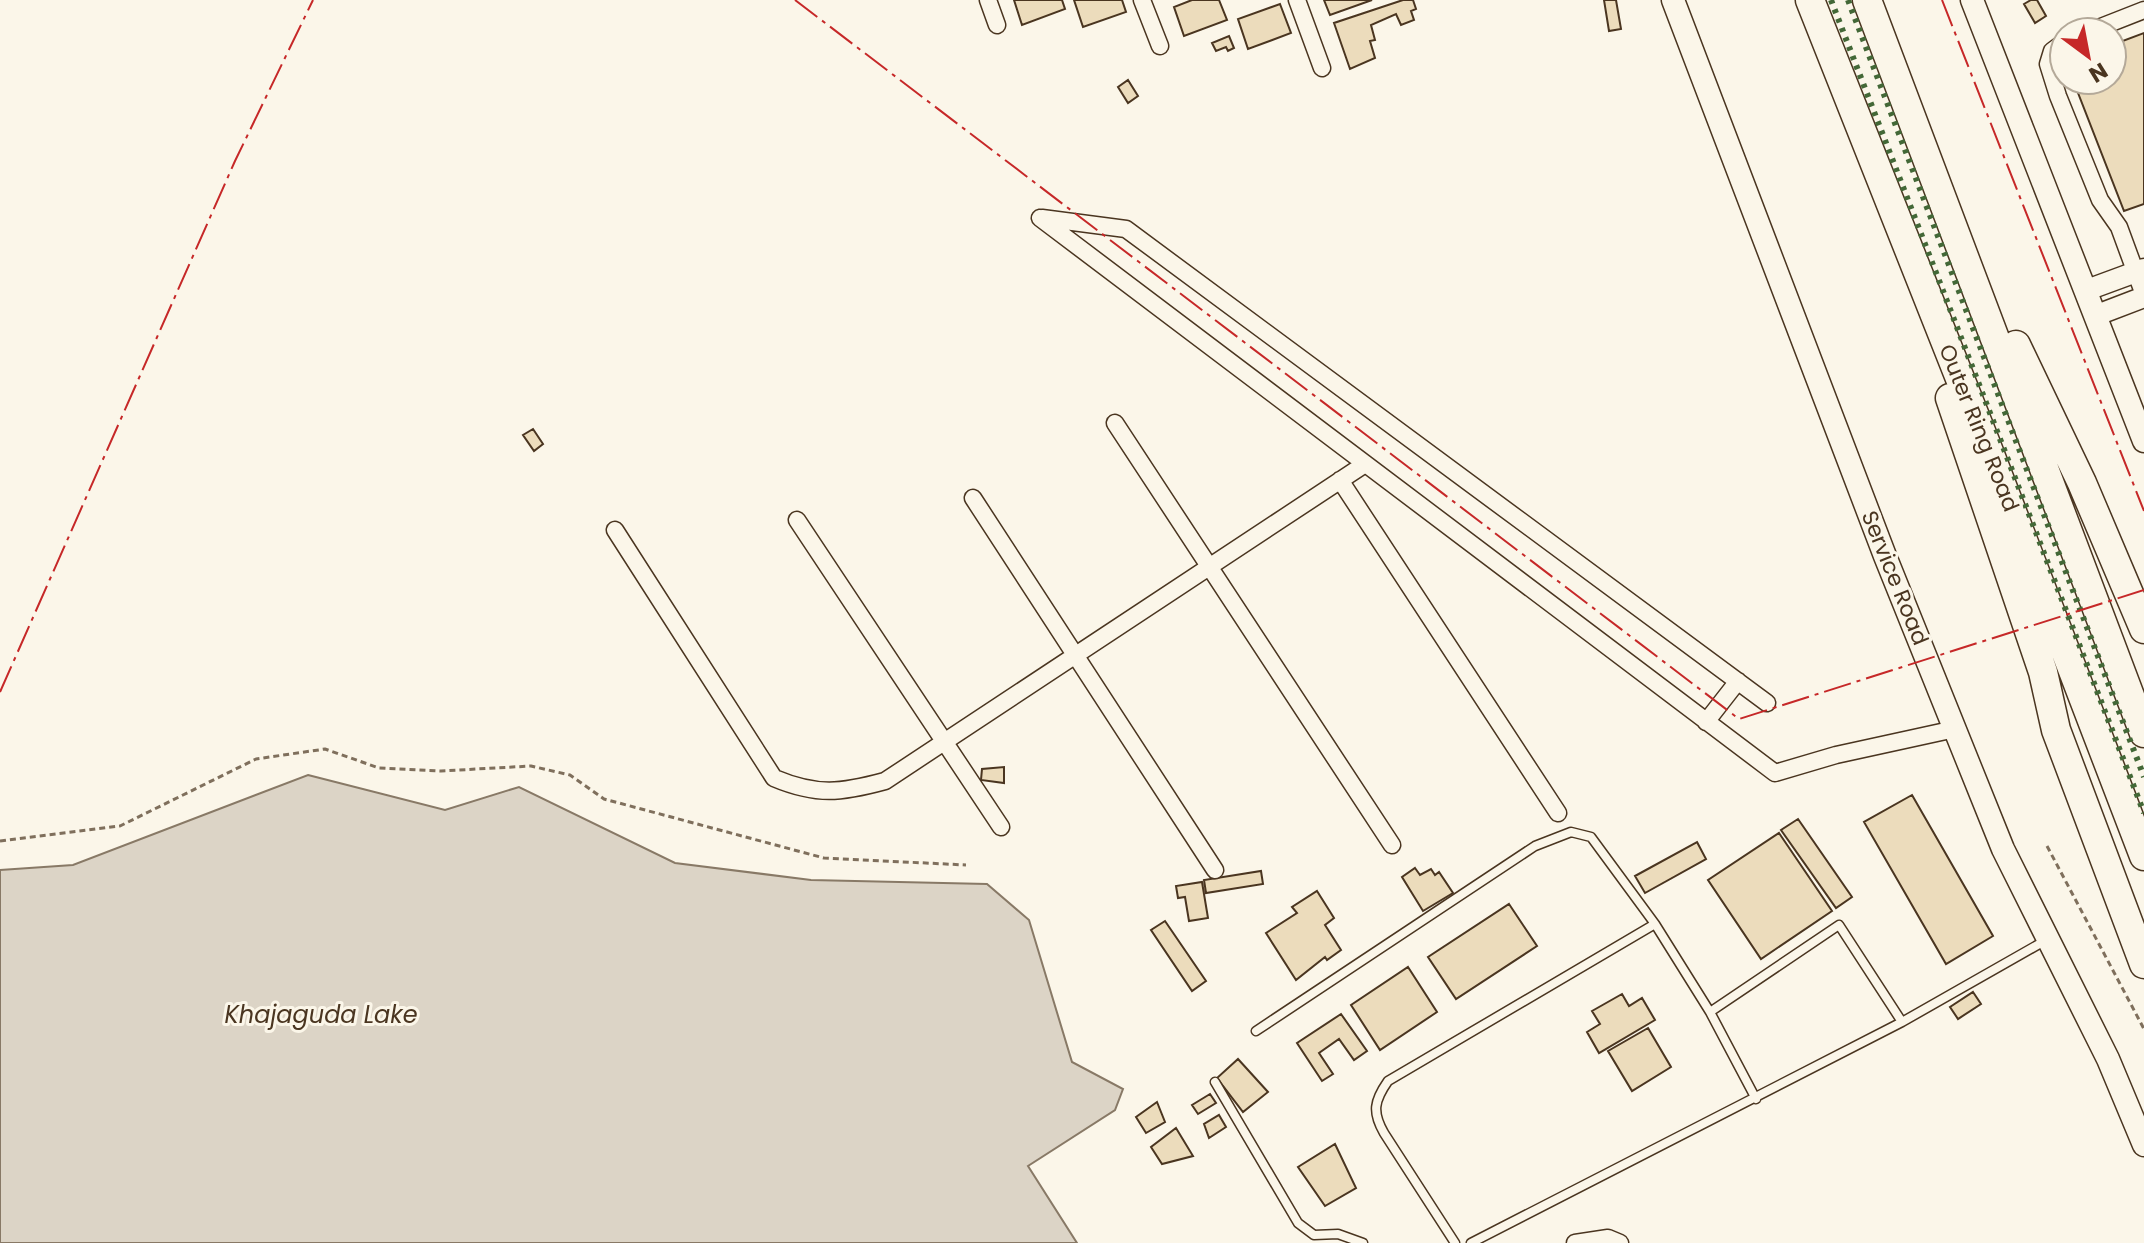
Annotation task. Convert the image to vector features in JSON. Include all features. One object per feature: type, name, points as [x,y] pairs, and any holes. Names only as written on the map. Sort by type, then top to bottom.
[{"type":"highway","name":"Outer Ring Road","points":[[1810,0],[1986,444],[2144,856]]},
{"type":"highway","name":"Outer Ring Road","points":[[1867,0],[2144,733]]},
{"type":"highway","points":[[1936,180],[2082,483],[2144,629]]},
{"type":"highway","points":[[1887,200],[1966,451],[2043,672],[2056,730],[2144,964]]},
{"type":"main road","name":"Service Road","points":[[1673,0],[1885,556],[2003,849],[2108,1059],[2144,1145]]},
{"type":"main road","points":[[1972,0],[2144,441]]},
{"type":"street","points":[[988,0],[997,25]]},
{"type":"street","points":[[1142,0],[1160,46]]},
{"type":"street","points":[[1297,0],[1322,68]]},
{"type":"street","points":[[2059,96],[2100,200],[2113,215],[2140,271],[2143,299],[2097,315]]},
{"type":"street","points":[[1767,703],[1126,229],[1040,218],[1775,773],[1836,755],[1955,729]]},
{"type":"street","points":[[2087,290],[2140,271]]},
{"type":"street","points":[[1115,423],[1392,845]]},
{"type":"street","points":[[615,530],[774,778],[804,791],[845,792],[885,781],[1365,464]]},
{"type":"street","points":[[1340,480],[1558,813]]},
{"type":"street","points":[[973,498],[1215,870]]},
{"type":"street","points":[[797,520],[1001,827]]},
{"type":"street","points":[[1706,722],[1738,681]]},
{"type":"street","points":[[1575,1243],[1608,1238],[1620,1243]]},
{"type":"lane","points":[[1256,1031],[1535,846],[1571,832],[1591,837],[1655,924],[1710,1012],[1756,1099]]},
{"type":"lane","points":[[1455,1243],[1379,1125],[1375,1116],[1376,1098],[1388,1081],[1655,924]]},
{"type":"lane","points":[[1710,1012],[1839,925],[1902,1022]]},
{"type":"lane","points":[[1471,1243],[1756,1099],[1902,1022],[2050,938]]},
{"type":"lane","points":[[1215,1082],[1298,1223],[1314,1235],[1338,1234],[1363,1243]]},
{"type":"path","points":[[0,841],[120,826],[256,759],[325,749],[379,768],[441,771],[531,766],[570,775],[604,799],[824,858],[966,865]]},
{"type":"path","points":[[2047,846],[2144,1029]]},
{"type":"water","name":"Khajaguda Lake","points":[[308,775],[445,810],[519,787],[675,863],[811,880],[987,884],[1029,920],[1072,1062],[1123,1089],[1115,1110],[1028,1166],[1077,1243],[0,1243],[0,870],[73,865]]},
{"type":"building","points":[[1014,0],[1062,0],[1065,9],[1022,25]]},
{"type":"building","points":[[1074,0],[1122,0],[1126,12],[1083,27]]},
{"type":"building","points":[[1192,0],[1219,0],[1227,20],[1184,36],[1174,7]]},
{"type":"building","points":[[1324,0],[1372,0],[1330,15]]},
{"type":"building","points":[[1403,0],[1413,0],[1416,9],[1411,11],[1414,20],[1401,25],[1396,14],[1371,25],[1375,40],[1370,41],[1375,58],[1350,69],[1334,23]]},
{"type":"building","points":[[1604,0],[1616,0],[1621,29],[1609,31]]},
{"type":"building","points":[[2037,0],[2046,16],[2035,23],[2024,4]]},
{"type":"building","points":[[1280,4],[1291,33],[1248,49],[1238,19]]},
{"type":"building","points":[[2144,33],[2144,204],[2124,211],[2079,96],[2128,96],[2128,39]]},
{"type":"building","points":[[1229,36],[1234,48],[1216,51],[1212,43]]},
{"type":"building","points":[[1128,80],[1138,96],[1128,103],[1118,87]]},
{"type":"building","points":[[533,429],[543,444],[534,451],[523,435]]},
{"type":"building","points":[[1004,767],[1004,783],[981,780],[982,769]]},
{"type":"building","points":[[1912,795],[1993,936],[1946,964],[1864,822]]},
{"type":"building","points":[[1798,819],[1852,897],[1836,908],[1781,830]]},
{"type":"building","points":[[1779,833],[1832,911],[1761,959],[1708,880]]},
{"type":"building","points":[[1697,842],[1706,859],[1645,893],[1635,876]]},
{"type":"building","points":[[1415,868],[1420,875],[1431,869],[1435,875],[1439,872],[1453,893],[1423,911],[1402,877]]},
{"type":"building","points":[[1261,871],[1263,884],[1206,893],[1204,880]]},
{"type":"building","points":[[1202,882],[1208,918],[1189,921],[1185,897],[1178,898],[1176,886]]},
{"type":"building","points":[[1317,891],[1334,918],[1325,925],[1341,950],[1327,960],[1325,957],[1296,980],[1266,933],[1297,913],[1292,907]]},
{"type":"building","points":[[1509,904],[1537,946],[1456,999],[1428,957]]},
{"type":"building","points":[[1165,921],[1206,981],[1192,991],[1151,930]]},
{"type":"building","points":[[1408,967],[1437,1012],[1380,1050],[1351,1005]]},
{"type":"building","points":[[1973,992],[1981,1004],[1958,1019],[1950,1007]]},
{"type":"building","points":[[1622,994],[1629,1006],[1642,998],[1655,1020],[1599,1053],[1587,1032],[1600,1024],[1592,1011]]},
{"type":"building","points":[[1341,1014],[1367,1051],[1354,1060],[1339,1039],[1319,1053],[1333,1074],[1322,1081],[1297,1043]]},
{"type":"building","points":[[1648,1028],[1671,1067],[1632,1091],[1608,1051]]},
{"type":"building","points":[[1238,1059],[1268,1092],[1243,1112],[1217,1078]]},
{"type":"building","points":[[1210,1094],[1216,1103],[1198,1114],[1192,1105]]},
{"type":"building","points":[[1157,1102],[1165,1122],[1146,1133],[1136,1117]]},
{"type":"building","points":[[1219,1115],[1226,1127],[1209,1138],[1204,1124]]},
{"type":"building","points":[[1176,1128],[1193,1156],[1162,1164],[1151,1147]]},
{"type":"building","points":[[1335,1144],[1356,1188],[1325,1206],[1298,1167]]},
{"type":"hedge","points":[[1831,0],[2144,813]]},
{"type":"hedge","points":[[1848,0],[2144,777]]},
{"type":"power","points":[[0,692],[235,161],[313,0]]},
{"type":"power","points":[[795,0],[1739,719],[2144,590]]},
{"type":"power","points":[[1942,0],[2144,511]]}]
